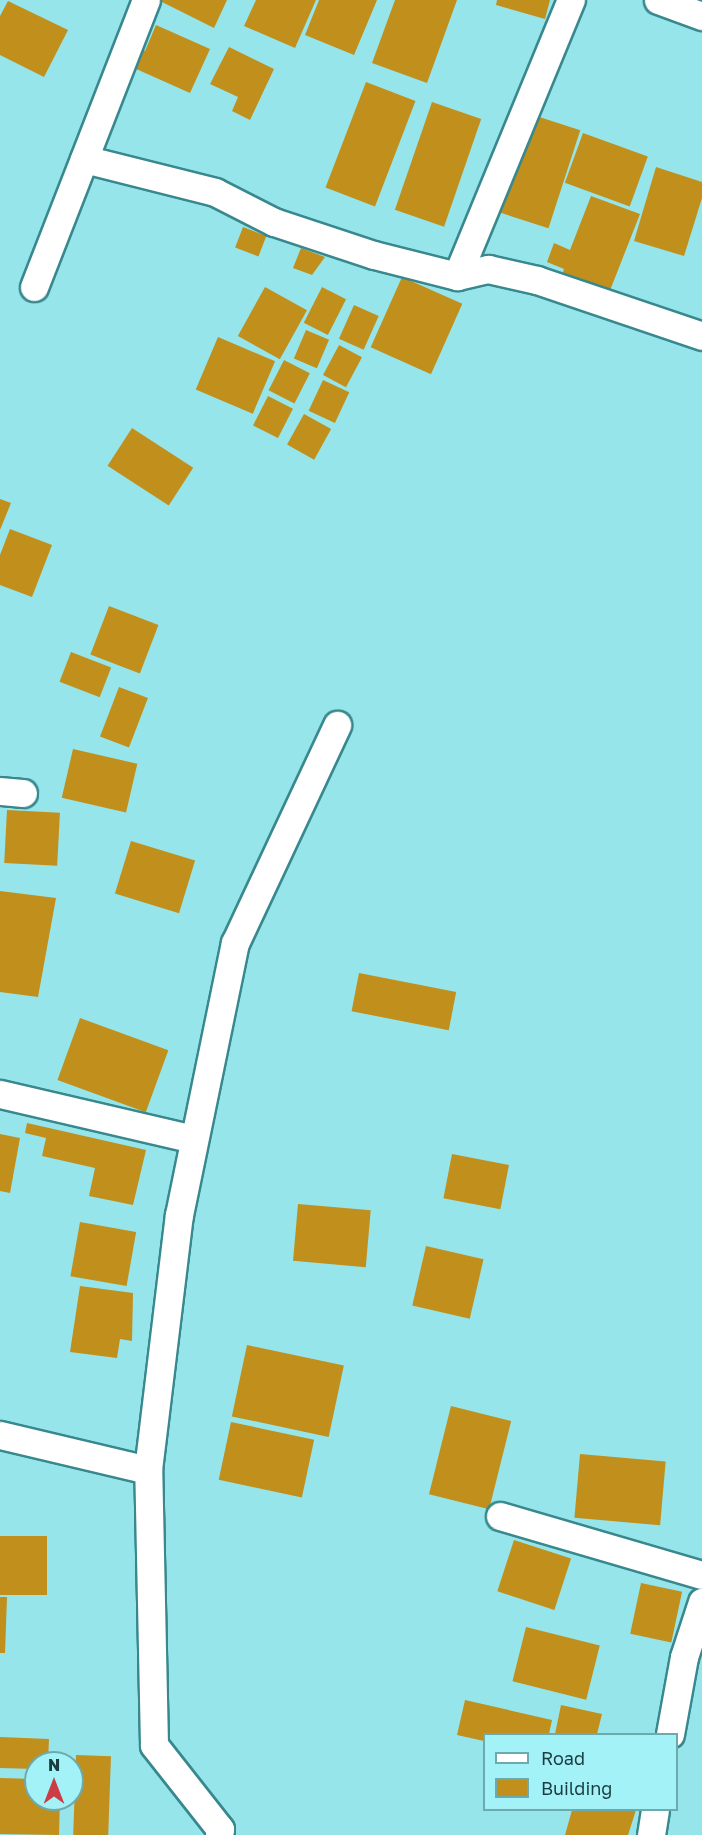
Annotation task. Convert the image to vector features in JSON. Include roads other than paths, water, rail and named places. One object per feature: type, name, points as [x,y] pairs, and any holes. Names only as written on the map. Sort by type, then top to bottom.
[{"type":"street","points":[[34,287],[146,0]]},
{"type":"street","points":[[457,276],[571,0]]},
{"type":"street","points":[[658,0],[702,16]]},
{"type":"street","points":[[84,159],[215,192],[274,222],[457,276],[488,269],[537,280],[702,336]]},
{"type":"street","points":[[219,1835],[220,1829],[153,1744],[148,1470],[179,1215],[235,943],[337,725]]},
{"type":"street","points":[[0,1094],[194,1139]]},
{"type":"street","points":[[0,1435],[148,1470]]},
{"type":"street","points":[[500,1516],[702,1575]]},
{"type":"street","points":[[670,1733],[693,1660],[702,1602]]},
{"type":"street","points":[[651,1835],[656,1811]]}]
